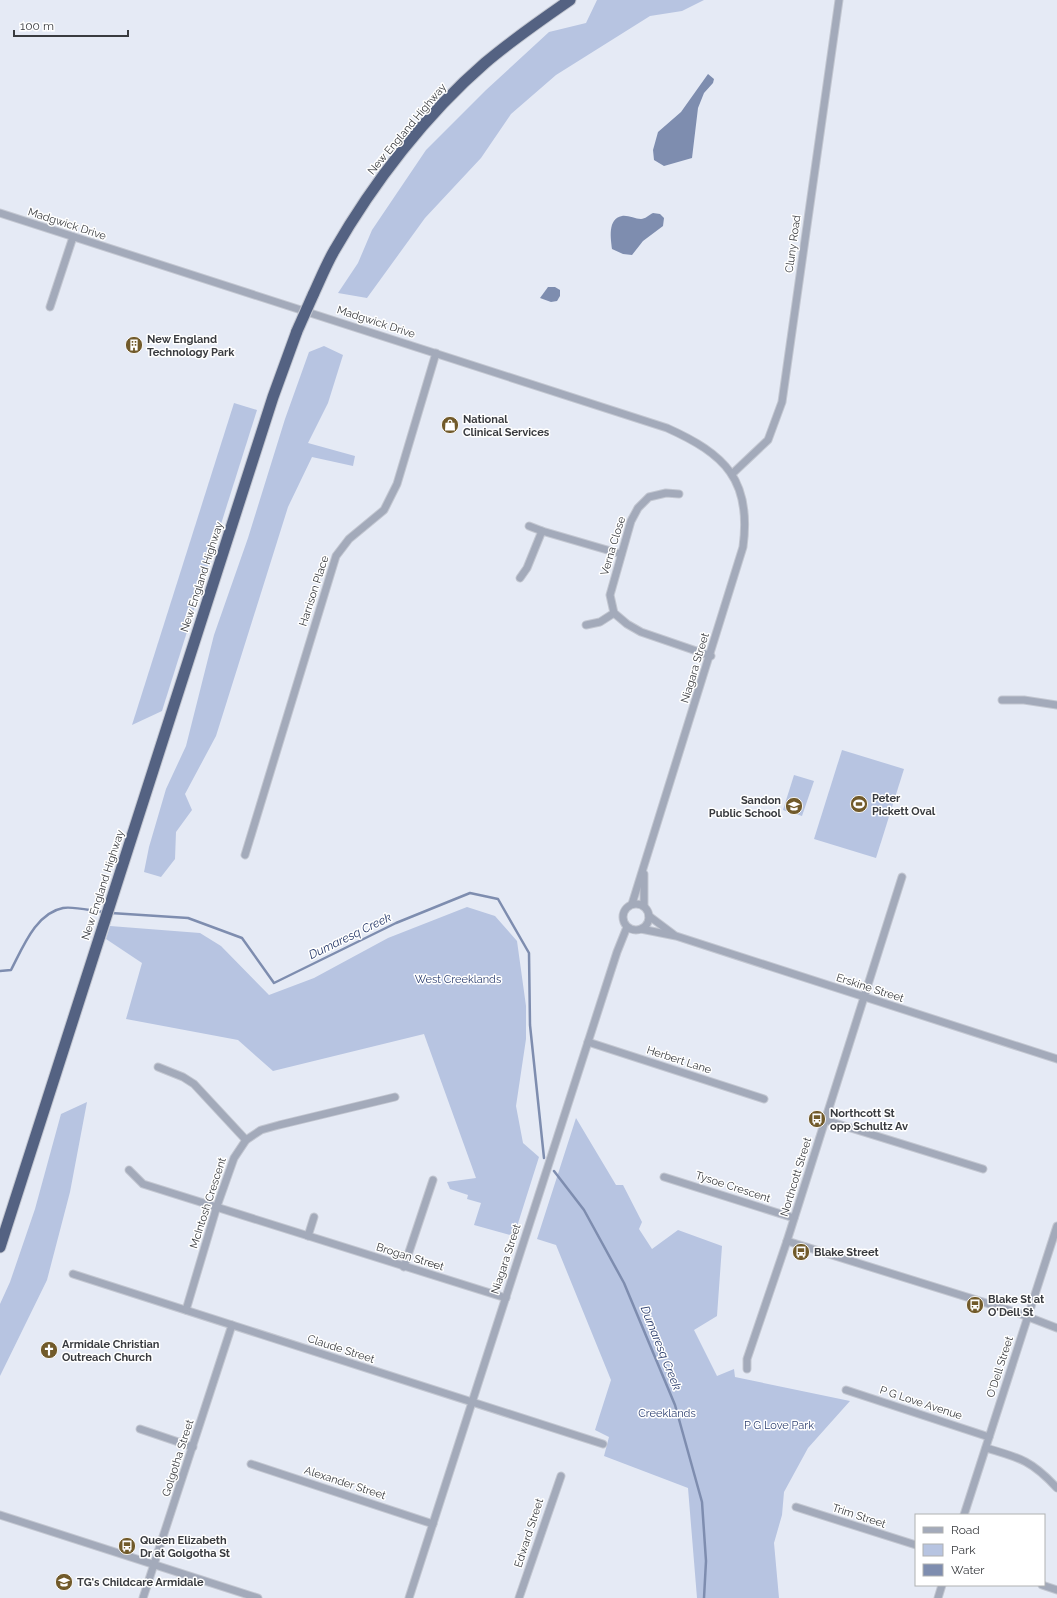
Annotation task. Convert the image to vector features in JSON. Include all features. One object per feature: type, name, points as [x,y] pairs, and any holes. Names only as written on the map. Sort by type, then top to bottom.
[{"type":"highway","name":"New England Highway","points":[[0,1247],[274,397],[297,331],[313,294],[333,251],[383,175],[441,105],[485,63],[570,0]]},
{"type":"street","name":"Cluny Road","points":[[732,474],[768,440],[782,402],[839,0]]},
{"type":"street","name":"Madgwick Drive","points":[[0,213],[667,428],[694,440],[711,451],[724,463],[732,474]]},
{"type":"street","points":[[50,306],[73,237]]},
{"type":"street","name":"Harrison Place","points":[[245,855],[336,556],[349,539],[384,510],[397,484],[436,353]]},
{"type":"street","name":"Niagara Street","points":[[632,904],[744,548],[746,528],[743,502],[739,487],[732,474]]},
{"type":"street","name":"Verna Close","points":[[614,613],[610,594],[631,521],[638,508],[649,497],[666,493],[679,494]]},
{"type":"street","points":[[529,526],[621,554]]},
{"type":"street","points":[[520,578],[527,568],[542,531]]},
{"type":"street","points":[[586,625],[600,622],[614,613],[627,624],[641,632],[711,656]]},
{"type":"street","points":[[1002,700],[1024,700],[1057,705]]},
{"type":"street","name":"Niagara Street","points":[[644,867],[644,906]]},
{"type":"street","name":"Northcott Street","points":[[747,1369],[747,1359],[787,1241],[865,998],[902,876]]},
{"type":"street","points":[[632,904],[644,906],[649,916],[647,924],[641,929],[633,930],[627,927],[624,922],[623,913],[625,909],[632,904]]},
{"type":"street","name":"Erskine Street","points":[[649,916],[676,936]]},
{"type":"street","name":"Niagara Street","points":[[409,1598],[616,952],[627,927]]},
{"type":"street","name":"Erskine Street","points":[[641,929],[676,936],[1057,1059]]},
{"type":"street","name":"Herbert Lane","points":[[588,1042],[764,1099]]},
{"type":"street","points":[[158,1066],[183,1077],[194,1084],[246,1140]]},
{"type":"street","name":"McIntosh Crescent","points":[[186,1310],[217,1206],[234,1158],[246,1140],[261,1130],[395,1097]]},
{"type":"street","points":[[825,1120],[983,1169]]},
{"type":"street","name":"Brogan Street","points":[[129,1170],[143,1184],[506,1298]]},
{"type":"street","name":"Tysoe Crescent","points":[[664,1177],[794,1218]]},
{"type":"street","points":[[404,1267],[433,1180]]},
{"type":"street","points":[[308,1236],[314,1217]]},
{"type":"street","name":"O'Dell Street","points":[[964,1514],[1057,1226]]},
{"type":"street","points":[[787,1241],[1028,1316],[1057,1328]]},
{"type":"street","name":"Claude Street","points":[[72,1274],[603,1444]]},
{"type":"street","name":"Golgotha Street","points":[[144,1598],[232,1325]]},
{"type":"street","name":"P G Love Avenue","points":[[846,1390],[989,1437]]},
{"type":"street","points":[[140,1430],[193,1447]]},
{"type":"street","points":[[986,1448],[1020,1458],[1040,1470],[1057,1488]]},
{"type":"street","name":"Alexander Street","points":[[251,1464],[433,1524]]},
{"type":"street","name":"Edward Street","points":[[519,1598],[561,1476]]},
{"type":"street","name":"Trim Street","points":[[796,1507],[915,1545]]},
{"type":"street","points":[[0,1515],[258,1598]]},
{"type":"street","points":[[938,1598],[942,1586]]},
{"type":"street","points":[[1045,1586],[1057,1590]]},
{"type":"green space","points":[[597,0],[704,0],[682,11],[650,16],[556,75],[511,114],[481,158],[425,218],[367,298],[338,293],[358,263],[372,230],[426,150],[486,90],[549,32],[586,23]]},
{"type":"green space","points":[[324,346],[343,355],[328,403],[308,443],[355,456],[353,466],[312,457],[288,507],[216,736],[185,794],[192,810],[176,832],[175,859],[161,877],[144,872],[149,847],[166,789],[186,746],[214,635],[248,538],[285,419],[309,352]]},
{"type":"green space","points":[[234,403],[257,410],[162,711],[132,725]]},
{"type":"green space","name":"Peter Pickett Oval","points":[[842,750],[904,769],[876,858],[814,839]]},
{"type":"green space","points":[[794,775],[814,781],[802,816],[783,810]]},
{"type":"green space","name":"West Creeklands","points":[[467,907],[495,916],[517,941],[526,1006],[526,1039],[516,1106],[523,1143],[539,1157],[514,1236],[474,1225],[481,1203],[467,1199],[468,1195],[450,1189],[447,1182],[476,1178],[424,1034],[273,1071],[238,1040],[126,1019],[142,963],[106,939],[110,926],[200,933],[221,946],[269,995],[314,978],[388,938]]},
{"type":"green space","points":[[87,1102],[70,1192],[47,1280],[0,1376],[0,1304],[10,1282],[35,1209],[61,1114]]},
{"type":"green space","name":"Creeklands","points":[[576,1118],[616,1185],[623,1185],[642,1222],[639,1229],[652,1249],[678,1230],[722,1246],[717,1316],[694,1330],[717,1376],[734,1369],[735,1377],[850,1401],[808,1448],[784,1492],[782,1515],[774,1543],[779,1598],[697,1598],[688,1488],[604,1456],[609,1437],[595,1430],[611,1380],[556,1245],[537,1239]]},
{"type":"water","points":[[708,74],[714,79],[713,83],[704,93],[698,108],[692,158],[664,166],[654,160],[653,150],[658,132],[681,112]]},
{"type":"water","points":[[653,213],[660,214],[664,218],[663,226],[643,241],[632,255],[623,254],[612,249],[611,230],[614,221],[617,218],[624,216],[642,219]]},
{"type":"water","points":[[548,287],[555,287],[560,290],[560,296],[557,301],[551,302],[540,298]]},
{"type":"waterway","name":"Dumaresq Creek","points":[[111,913],[188,918],[242,938],[274,983],[396,923],[470,893],[498,899],[529,953],[530,1025],[544,1158]]},
{"type":"waterway","name":"Dumaresq Creek","points":[[0,971],[11,970],[31,932],[45,917],[54,911],[63,908],[77,908],[104,912]]},
{"type":"waterway","name":"Dumaresq Creek","points":[[554,1171],[584,1210],[624,1283],[675,1405],[702,1502],[706,1561],[704,1598]]},
{"type":"place","name":"New England Technology Park","points":[[134,345]]},
{"type":"place","name":"National Clinical Services","points":[[450,425]]},
{"type":"place","name":"Peter Pickett Oval","points":[[859,804]]},
{"type":"place","name":"Sandon Public School","points":[[794,806]]},
{"type":"place","name":"Northcott St opp Schultz Av","points":[[817,1119]]},
{"type":"place","name":"Blake Street","points":[[801,1252]]},
{"type":"place","name":"Blake St at O'Dell St","points":[[975,1305]]},
{"type":"place","name":"Armidale Christian Outreach Church","points":[[49,1350]]},
{"type":"place","name":"Queen Elizabeth Dr at Golgotha St","points":[[127,1546]]},
{"type":"place","name":"TG's Childcare Armidale","points":[[64,1582]]},
{"type":"park label","name":"P G Love Park","points":[[779,1425]]}]
